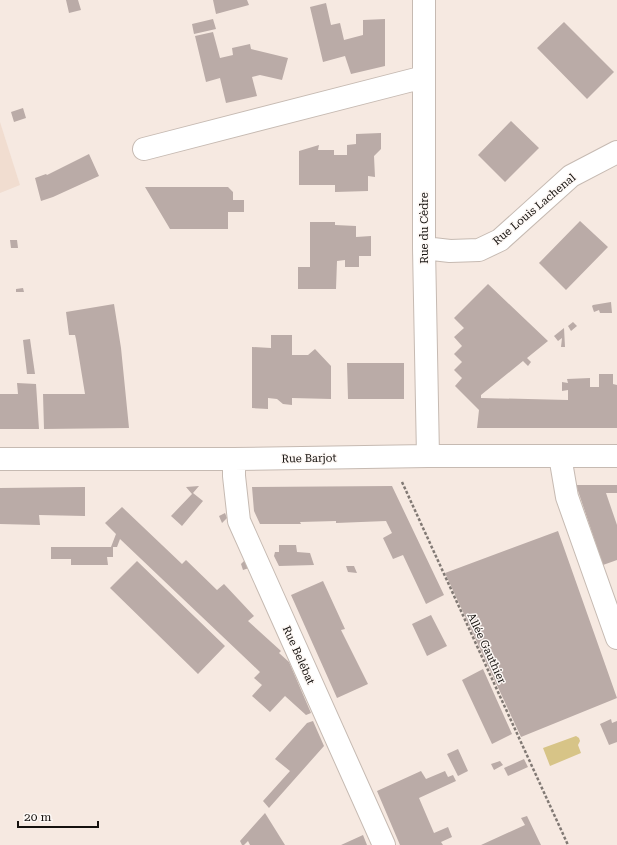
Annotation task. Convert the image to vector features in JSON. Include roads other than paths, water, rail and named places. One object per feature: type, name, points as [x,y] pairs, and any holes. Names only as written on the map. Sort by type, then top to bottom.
[{"type":"street","name":"Rue du Cèdre","points":[[424,0],[424,248],[428,456]]},
{"type":"street","points":[[144,149],[424,77]]},
{"type":"street","name":"Rue Louis Lachenal","points":[[424,248],[450,251],[479,250],[500,240],[571,176],[617,152]]},
{"type":"street","points":[[560,456],[567,497],[617,638]]},
{"type":"street","name":"Rue Barjot","points":[[0,459],[617,456]]},
{"type":"street","name":"Rue Belébat","points":[[234,459],[234,476],[239,521],[384,845]]}]
